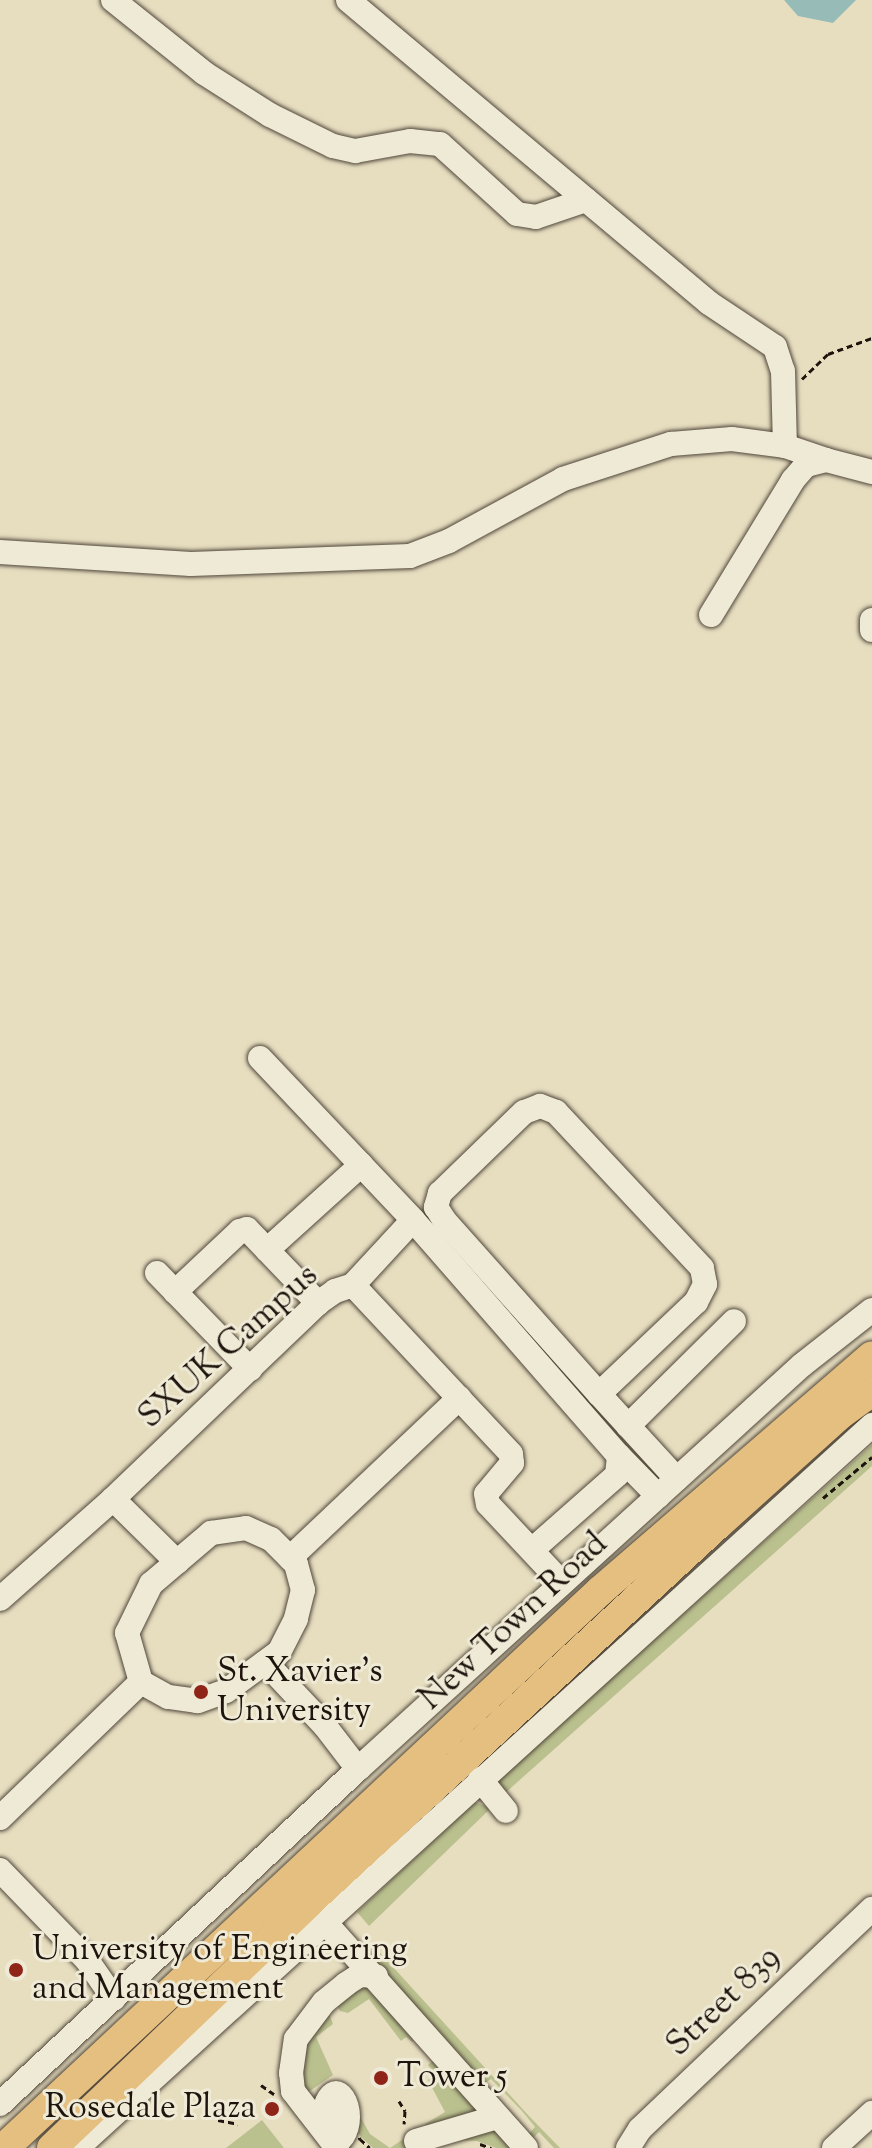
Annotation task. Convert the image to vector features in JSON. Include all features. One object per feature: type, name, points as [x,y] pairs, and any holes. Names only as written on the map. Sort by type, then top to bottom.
[{"type":"main road","name":"New Town Road","points":[[4,2148],[600,1591],[872,1356]]},
{"type":"main road","name":"New Town Road","points":[[52,2148],[316,1912],[717,1525],[839,1415],[872,1391]]},
{"type":"street","points":[[113,0],[204,73],[270,115],[333,146],[355,151],[410,141],[440,144],[517,214],[536,217],[586,200]]},
{"type":"street","points":[[348,0],[709,303],[775,347],[782,362],[785,446]]},
{"type":"street","points":[[0,552],[191,564],[410,556],[449,541],[563,479],[671,444],[732,439],[785,446],[872,472]]},
{"type":"street","points":[[711,615],[793,480],[806,465],[826,460]]},
{"type":"street","points":[[872,620],[872,630]]},
{"type":"street","points":[[260,1058],[413,1220],[619,1456],[658,1496]]},
{"type":"street","points":[[599,1394],[696,1302],[705,1284],[702,1268],[556,1112],[540,1106],[524,1112],[440,1193],[436,1207],[599,1394],[677,1479]]},
{"type":"street","points":[[267,1250],[361,1165]]},
{"type":"street","points":[[353,1285],[413,1220]]},
{"type":"street","points":[[175,1292],[243,1229],[318,1303]]},
{"type":"street","points":[[157,1273],[250,1369]]},
{"type":"street","name":"SXUK Campus","points":[[0,1599],[113,1499],[318,1303],[335,1291],[353,1285],[514,1458],[486,1494],[488,1504],[532,1550]]},
{"type":"street","points":[[0,2104],[562,1583],[802,1365],[872,1310]]},
{"type":"street","points":[[628,1426],[734,1321]]},
{"type":"street","points":[[290,1558],[459,1398]]},
{"type":"street","points":[[77,2148],[170,2066],[316,1912],[480,1779],[872,1425]]},
{"type":"street","points":[[562,1583],[532,1550],[617,1475],[619,1456]]},
{"type":"street","points":[[113,1499],[177,1562]]},
{"type":"street","points":[[246,1528],[271,1539],[296,1564],[303,1590],[296,1619],[279,1652],[226,1691],[198,1701],[168,1697],[141,1682],[127,1633],[151,1584],[177,1562],[211,1533],[246,1528]]},
{"type":"street","points":[[266,1663],[325,1726],[358,1769]]},
{"type":"street","points":[[0,1818],[141,1682]]},
{"type":"street","points":[[480,1779],[506,1811]]},
{"type":"street","points":[[0,1870],[87,1960],[114,1999]]},
{"type":"street","name":"Street 839","points":[[628,2148],[640,2129],[872,1909]]},
{"type":"street","points":[[316,1912],[526,2148]]},
{"type":"street","points":[[337,2148],[331,2102],[293,2091],[291,2073],[296,2039],[324,2002],[346,1984],[360,1975],[376,1976]]},
{"type":"street","points":[[834,2148],[872,2113]]},
{"type":"street","points":[[416,2141],[497,2117]]},
{"type":"path","points":[[783,383],[805,378],[828,354],[872,338]]},
{"type":"path","points":[[261,2085],[275,2095]]},
{"type":"path","points":[[399,2101],[405,2111]]},
{"type":"path","points":[[331,2102],[370,2148]]},
{"type":"path","points":[[218,2120],[238,2124]]},
{"type":"green space","points":[[872,1445],[872,1466],[504,1794],[496,1781]]},
{"type":"green space","points":[[475,1802],[491,1808],[369,1926],[357,1912]]},
{"type":"green space","points":[[372,1944],[560,2148],[554,2148],[539,2132],[531,2140],[527,2136],[535,2127],[491,2079],[481,2086],[364,1952]]},
{"type":"green space","points":[[361,1980],[422,2035],[412,2042],[406,2037],[401,2041],[369,1999],[348,2013],[340,2011],[335,2003]]},
{"type":"green space","points":[[328,2011],[333,2024],[316,2037],[333,2075],[307,2093],[302,2085],[301,2050]]},
{"type":"green space","points":[[439,2055],[486,2111],[428,2129],[425,2124],[445,2112],[428,2080],[435,2074],[428,2065]]},
{"type":"green space","points":[[357,2111],[370,2134],[390,2148],[373,2148],[361,2137],[349,2118]]},
{"type":"green space","points":[[262,2120],[284,2148],[226,2148]]},
{"type":"green space","points":[[499,2124],[522,2148],[496,2148],[477,2141],[454,2140],[420,2148],[390,2148],[408,2136]]},
{"type":"water","points":[[784,0],[856,0],[833,23],[798,16]]},
{"type":"place","name":"St. Xavier's University","points":[[201,1692]]},
{"type":"place","name":"University of Engineering and Management","points":[[16,1970]]},
{"type":"place","name":"Tower 5","points":[[381,2078]]},
{"type":"place","name":"Rosedale Plaza","points":[[272,2109]]}]
